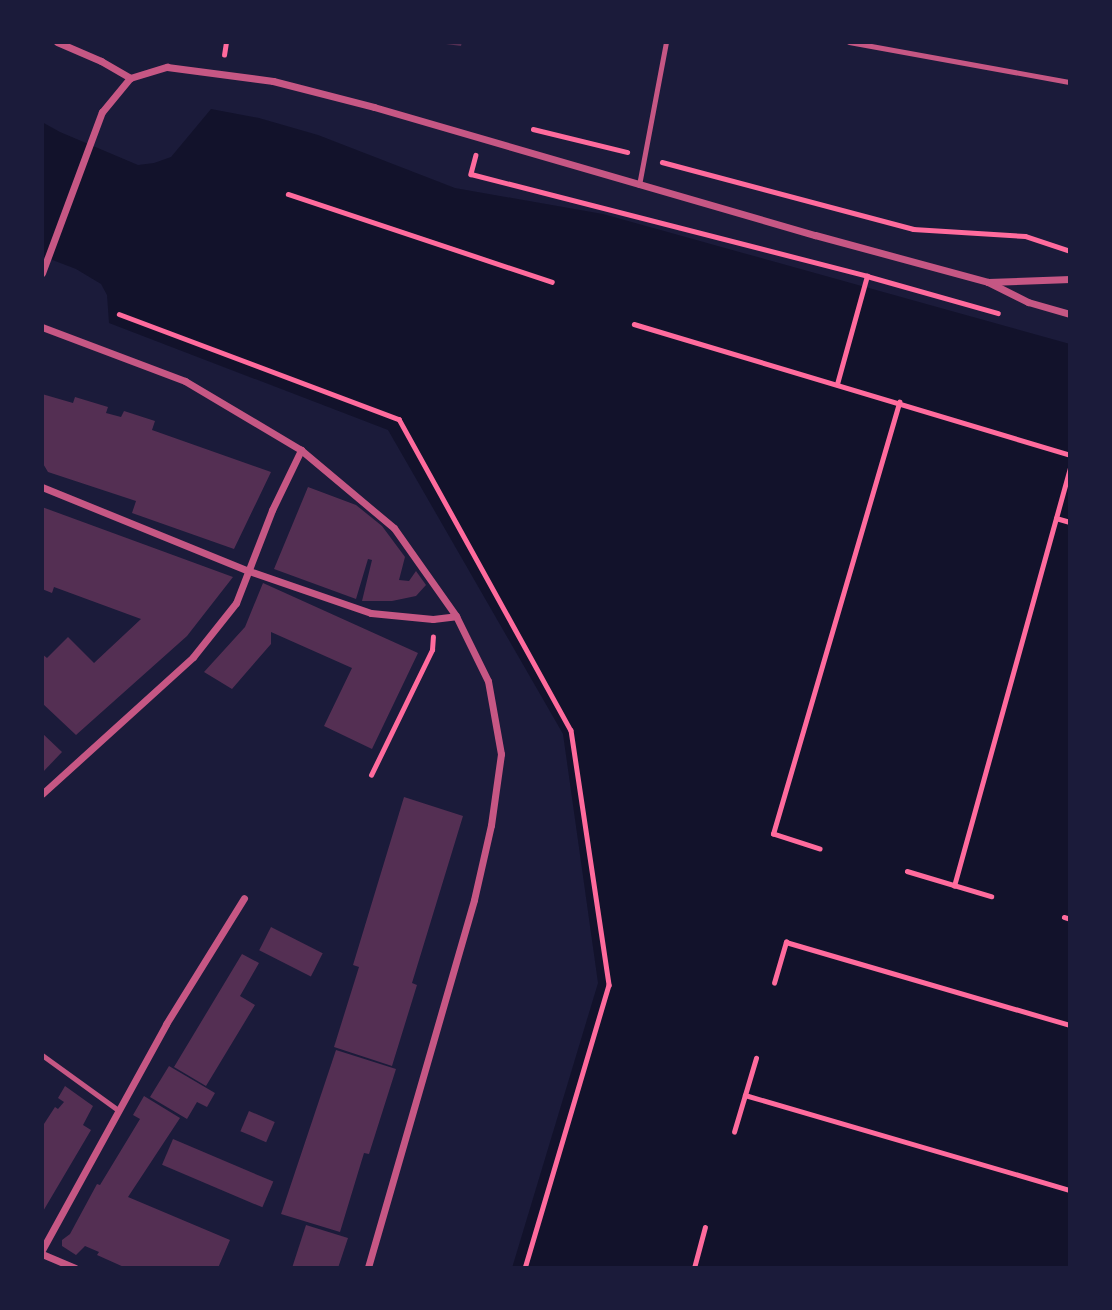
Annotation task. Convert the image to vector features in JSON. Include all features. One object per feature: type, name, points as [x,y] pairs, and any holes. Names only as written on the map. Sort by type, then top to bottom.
[{"type":"street","points":[[57,42],[102,61],[130,78]]},
{"type":"street","points":[[42,274],[102,112],[130,78],[167,67],[273,81],[988,282],[1028,302],[1070,314]]},
{"type":"street","points":[[988,282],[1070,279]]},
{"type":"street","points":[[42,327],[185,380],[301,450],[394,528],[456,617],[488,681],[501,754],[491,825],[474,900],[368,1268]]},
{"type":"street","points":[[42,794],[193,657],[236,603],[272,510],[301,450]]},
{"type":"street","points":[[42,487],[249,571],[371,613],[433,619],[456,617]]},
{"type":"street","points":[[75,1268],[42,1252],[166,1024],[244,898]]},
{"type":"lane","points":[[639,185],[666,42]]},
{"type":"lane","points":[[849,42],[1070,82]]},
{"type":"lane","points":[[42,1055],[118,1110]]},
{"type":"path","points":[[288,194],[552,282]]},
{"type":"path","points":[[837,384],[867,276],[1007,315]]},
{"type":"path","points":[[634,324],[1070,455]]},
{"type":"path","points":[[820,849],[773,834],[899,402]]},
{"type":"path","points":[[954,886],[1070,469]]},
{"type":"path","points":[[1056,518],[1070,522]]},
{"type":"path","points":[[371,775],[432,650],[433,619]]},
{"type":"path","points":[[907,871],[991,896]]},
{"type":"path","points":[[774,983],[786,942],[1070,1025]]},
{"type":"path","points":[[734,1132],[756,1058]]},
{"type":"path","points":[[745,1095],[1070,1190]]},
{"type":"path","points":[[694,1268],[705,1227]]},
{"type":"shaded area","points":[[211,109],[259,118],[318,135],[455,188],[603,214],[1070,344],[1070,1268],[512,1268],[598,983],[563,734],[388,430],[109,323],[107,295],[101,284],[76,269],[42,256],[42,122],[138,165],[171,157]]},
{"type":"building","points":[[431,42],[462,42],[461,46]]},
{"type":"building","points":[[42,394],[73,403],[75,397],[108,407],[106,413],[121,417],[124,411],[155,421],[152,430],[271,472],[234,549],[132,513],[136,501],[48,472],[42,462]]},
{"type":"building","points":[[308,487],[356,505],[382,526],[405,557],[399,580],[409,581],[416,571],[426,585],[416,596],[392,601],[362,601],[372,560],[368,559],[356,599],[274,569]]},
{"type":"building","points":[[42,507],[233,577],[187,636],[76,735],[42,703],[42,654],[47,658],[68,637],[94,663],[141,619],[54,587],[52,593],[42,589]]},
{"type":"building","points":[[263,583],[418,653],[372,749],[324,726],[352,668],[271,632],[271,644],[232,689],[204,672],[245,627]]},
{"type":"building","points":[[42,733],[62,752],[42,773]]},
{"type":"building","points":[[404,797],[463,816],[412,983],[417,985],[392,1066],[334,1047],[359,967],[353,965]]},
{"type":"building","points":[[271,927],[323,953],[311,976],[259,950]]},
{"type":"building","points":[[242,954],[259,963],[240,996],[255,1005],[206,1086],[174,1067]]},
{"type":"building","points":[[336,1050],[396,1069],[369,1154],[364,1153],[340,1232],[281,1214]]},
{"type":"building","points":[[169,1066],[215,1093],[207,1107],[197,1102],[187,1119],[150,1097]]},
{"type":"building","points":[[65,1086],[93,1106],[83,1125],[91,1130],[42,1213],[42,1127],[55,1107],[58,1109],[64,1102],[58,1098]]},
{"type":"building","points":[[144,1096],[180,1118],[128,1197],[230,1240],[218,1268],[126,1268],[97,1255],[99,1252],[85,1246],[76,1255],[62,1246],[62,1240],[70,1234],[97,1184],[100,1185],[140,1119],[133,1115]]},
{"type":"building","points":[[249,1111],[275,1122],[266,1142],[240,1131]]},
{"type":"building","points":[[173,1139],[273,1182],[262,1207],[162,1165]]},
{"type":"building","points":[[306,1225],[348,1238],[338,1268],[292,1268]]}]
